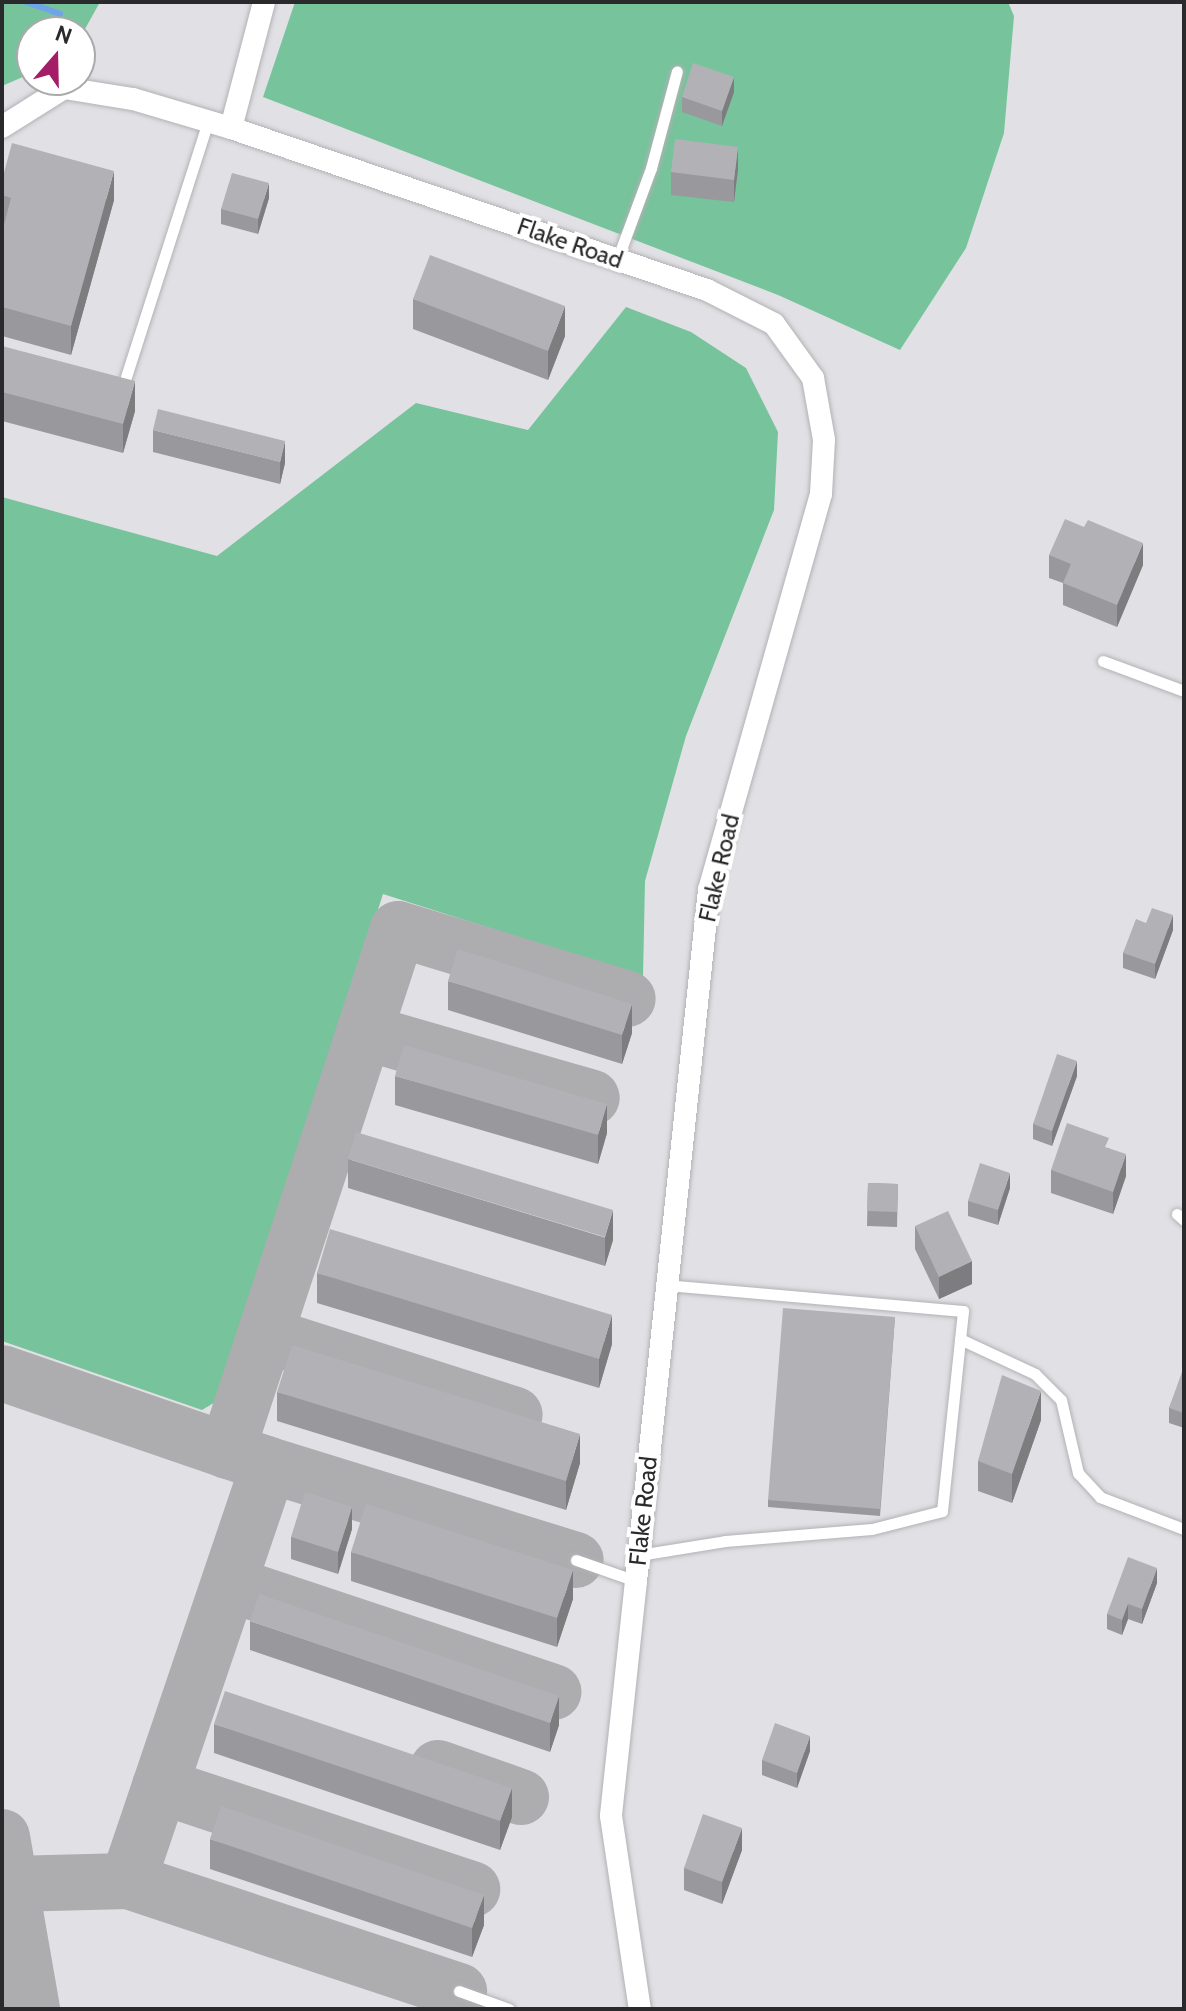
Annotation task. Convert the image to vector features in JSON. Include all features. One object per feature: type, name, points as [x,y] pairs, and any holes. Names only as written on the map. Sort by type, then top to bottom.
[{"type":"street","points":[[231,128],[264,2]]},
{"type":"street","name":"Flake Road","points":[[2,127],[64,88],[133,99],[231,128],[707,290],[774,324],[813,378],[824,440],[821,494],[709,890],[667,1285],[611,1816],[640,2009]]},
{"type":"lane","points":[[617,260],[651,168],[677,71]]},
{"type":"lane","points":[[124,383],[208,121]]},
{"type":"lane","points":[[1103,661],[1184,691]]},
{"type":"lane","points":[[639,1555],[725,1541],[872,1529],[942,1511],[963,1311],[667,1285]]},
{"type":"lane","points":[[960,1339],[1035,1374],[1061,1400],[1078,1473],[1100,1497],[1184,1529]]},
{"type":"lane","points":[[576,1560],[636,1581]]},
{"type":"lane","points":[[459,1991],[509,2009]]},
{"type":"green space","points":[[2,2],[100,2],[92,16],[16,16],[16,80],[2,86]]},
{"type":"green space","points":[[295,2],[1008,2],[1014,16],[1004,133],[966,248],[900,350],[778,295],[263,97]]},
{"type":"green space","points":[[626,307],[691,332],[746,368],[778,432],[774,510],[686,736],[645,881],[643,977],[383,894],[222,1398],[202,1410],[2,1341],[2,497],[217,556],[416,403],[528,430]]},
{"type":"building","points":[[693,63],[734,77],[722,111],[682,97]]},
{"type":"building","points":[[675,139],[738,147],[734,180],[671,172]]},
{"type":"building","points":[[12,143],[114,171],[71,326],[2,307],[2,232],[11,198],[2,195],[2,180]]},
{"type":"building","points":[[232,173],[269,183],[258,219],[221,209]]},
{"type":"building","points":[[430,255],[565,306],[548,351],[413,299]]},
{"type":"building","points":[[2,346],[135,381],[123,424],[2,392]]},
{"type":"building","points":[[158,409],[285,441],[280,462],[153,430]]},
{"type":"building","points":[[1065,519],[1084,527],[1088,520],[1143,543],[1117,605],[1063,583],[1071,564],[1049,555]]},
{"type":"building","points":[[1152,908],[1173,915],[1155,964],[1123,953],[1136,919],[1146,923]]},
{"type":"building","points":[[458,949],[632,1004],[622,1035],[448,981]]},
{"type":"building","points":[[404,1045],[607,1104],[598,1135],[395,1076]]},
{"type":"building","points":[[1057,1054],[1077,1061],[1052,1131],[1033,1124]]},
{"type":"building","points":[[1067,1123],[1109,1138],[1105,1147],[1126,1154],[1113,1192],[1051,1170]]},
{"type":"building","points":[[356,1132],[613,1210],[605,1237],[348,1159]]},
{"type":"building","points":[[980,1163],[1010,1173],[998,1210],[968,1201]]},
{"type":"building","points":[[868,1183],[898,1184],[897,1212],[867,1211]]},
{"type":"building","points":[[948,1211],[972,1261],[939,1277],[915,1226]]},
{"type":"building","points":[[330,1229],[612,1315],[599,1359],[317,1273]]},
{"type":"building","points":[[783,1308],[895,1317],[880,1509],[768,1500]]},
{"type":"building","points":[[292,1345],[580,1434],[566,1481],[277,1392]]},
{"type":"building","points":[[1184,1373],[1184,1413],[1169,1408]]},
{"type":"building","points":[[1002,1375],[1041,1391],[1012,1474],[978,1461]]},
{"type":"building","points":[[305,1492],[352,1507],[338,1552],[291,1537]]},
{"type":"building","points":[[366,1504],[573,1570],[557,1618],[351,1552]]},
{"type":"building","points":[[1128,1557],[1157,1568],[1142,1609],[1128,1604],[1122,1620],[1107,1614]]},
{"type":"building","points":[[259,1594],[559,1696],[550,1723],[250,1621]]},
{"type":"building","points":[[225,1691],[512,1788],[500,1821],[214,1724]]},
{"type":"building","points":[[775,1723],[810,1736],[797,1773],[762,1760]]},
{"type":"building","points":[[221,1806],[484,1895],[472,1928],[210,1839]]},
{"type":"building","points":[[703,1814],[742,1828],[722,1882],[684,1868]]},
{"type":"waterway","points":[[26,2],[60,14]]},
{"type":"taxiway","points":[[227,1451],[398,929],[628,999]]},
{"type":"taxiway","points":[[364,1032],[592,1098]]},
{"type":"taxiway","points":[[265,1335],[515,1415]]},
{"type":"taxiway","points":[[2,1373],[269,1465],[576,1560]]},
{"type":"taxiway","points":[[128,1881],[269,1465]]},
{"type":"taxiway","points":[[229,1584],[554,1692]]},
{"type":"taxiway","points":[[438,1768],[521,1797]]},
{"type":"taxiway","points":[[160,1786],[472,1889]]},
{"type":"taxiway","points":[[2,1837],[32,2009]]},
{"type":"taxiway","points":[[11,1884],[128,1881],[459,1991]]}]
